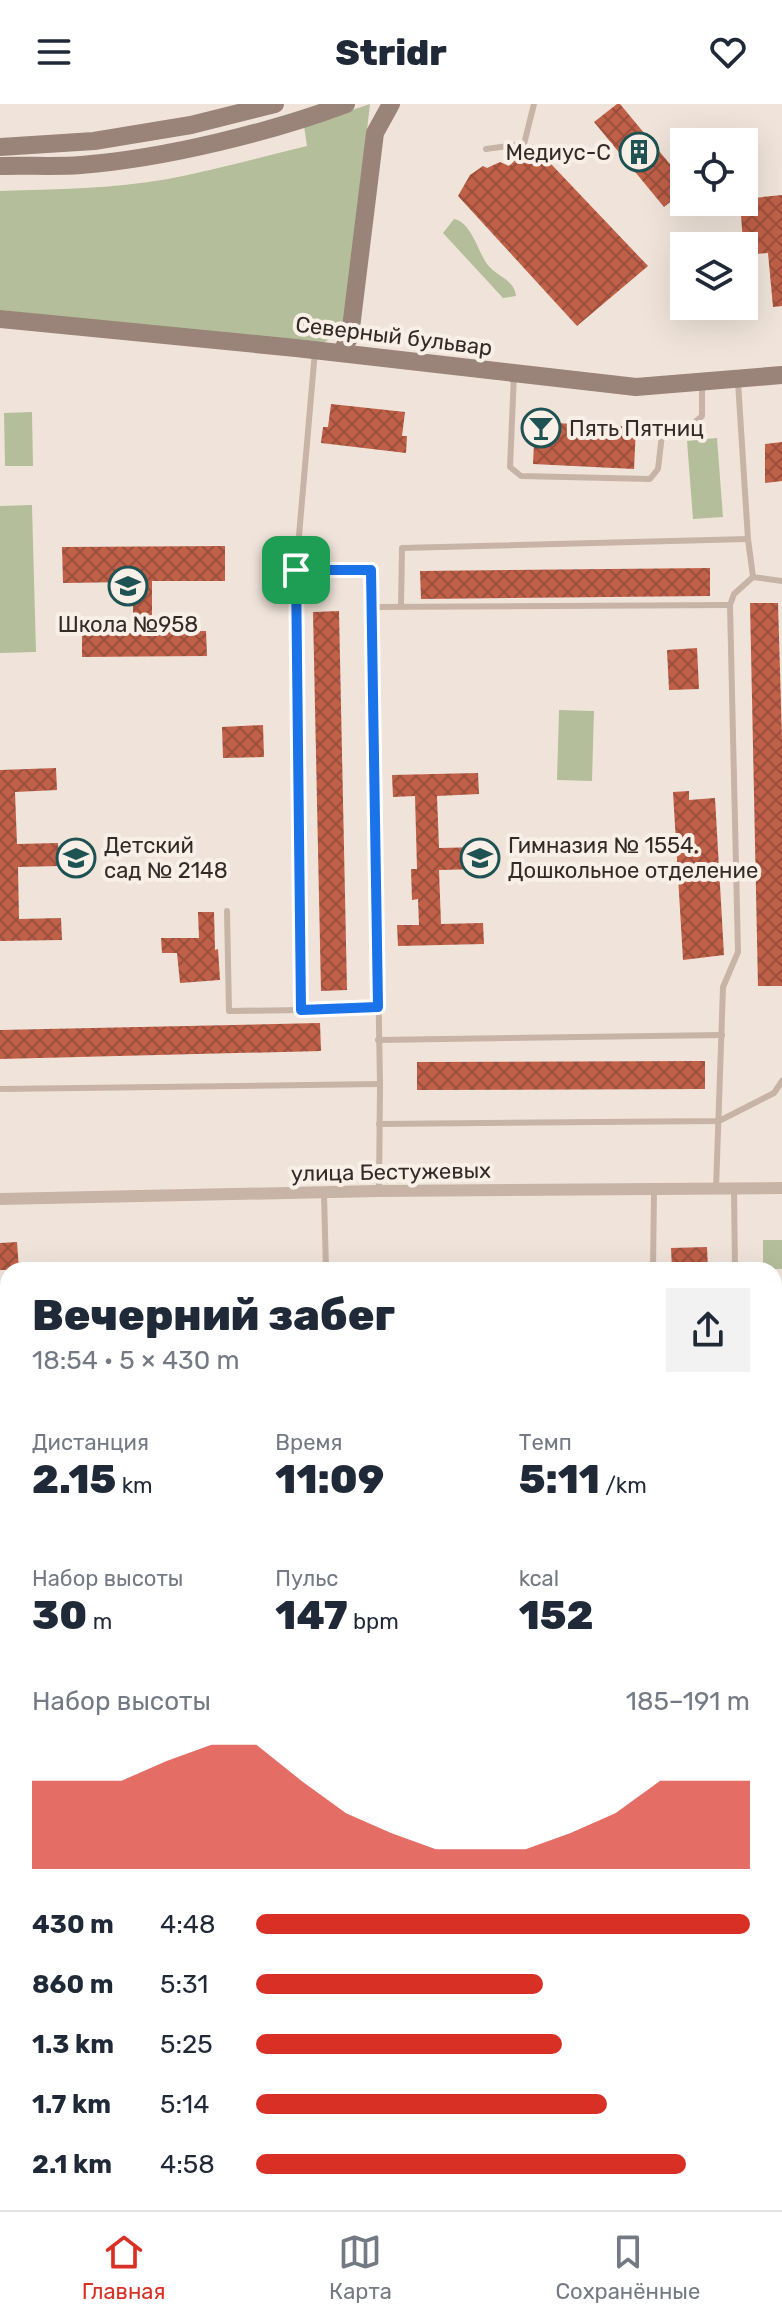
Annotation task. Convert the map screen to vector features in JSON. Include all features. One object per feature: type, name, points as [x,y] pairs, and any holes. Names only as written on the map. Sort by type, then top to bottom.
[{"type":"main road","points":[[0,147],[94,141],[191,125],[275,104]]},
{"type":"main road","points":[[341,353],[350,336],[375,133],[391,104]]},
{"type":"main road","points":[[0,166],[81,165],[190,148],[287,124],[344,105]]},
{"type":"main road","name":"Северный бульвар","points":[[0,319],[341,353],[636,387],[782,375]]},
{"type":"street","name":"улица Бестужевых","points":[[0,1199],[379,1191],[782,1188]]},
{"type":"lane","points":[[486,149],[524,144],[534,104]]},
{"type":"lane","points":[[301,1010],[296,570],[315,351]]},
{"type":"lane","points":[[514,374],[510,467],[521,476],[650,479],[658,469],[663,426],[693,424],[702,416],[702,383]]},
{"type":"lane","points":[[738,380],[753,577]]},
{"type":"lane","points":[[401,606],[402,548],[748,539]]},
{"type":"lane","points":[[296,570],[371,570],[379,1191]]},
{"type":"lane","points":[[716,1189],[723,987],[738,952],[730,605],[734,594],[753,577],[782,581]]},
{"type":"lane","points":[[372,607],[730,605]]},
{"type":"lane","points":[[227,911],[229,1011],[378,1007]]},
{"type":"lane","points":[[378,1040],[722,1035]]},
{"type":"lane","points":[[379,1124],[719,1121],[774,1093],[782,1081]]},
{"type":"lane","points":[[0,1089],[380,1084]]},
{"type":"lane","points":[[734,1189],[735,1262]]},
{"type":"lane","points":[[653,1262],[654,1190]]},
{"type":"lane","points":[[324,1192],[326,1262]]},
{"type":"green space","points":[[370,104],[345,321],[330,339],[316,345],[0,310],[0,191],[126,185],[220,168],[307,146],[304,126]]},
{"type":"green space","points":[[454,219],[465,225],[487,264],[509,282],[516,296],[503,298],[443,233]]},
{"type":"green space","points":[[32,412],[33,466],[5,466],[4,413]]},
{"type":"green space","points":[[717,438],[723,517],[693,519],[687,441]]},
{"type":"green space","points":[[32,505],[36,652],[0,653],[0,506]]},
{"type":"green space","points":[[559,710],[594,711],[592,781],[557,780]]},
{"type":"green space","points":[[763,1240],[782,1240],[782,1262],[763,1262]]},
{"type":"building","name":"Медиус-С","points":[[620,104],[670,164],[670,202],[664,207],[594,122]]},
{"type":"building","points":[[532,144],[648,266],[577,326],[458,196],[470,175],[483,166],[487,168],[500,162],[509,166]]},
{"type":"building","points":[[782,195],[782,306],[773,307],[768,253],[758,254],[758,232],[742,232],[741,216],[758,216],[758,198]]},
{"type":"building","points":[[331,404],[405,412],[402,436],[407,436],[406,453],[321,443],[323,427],[328,427]]},
{"type":"building","points":[[535,422],[636,427],[634,469],[533,464]]},
{"type":"building","points":[[782,442],[782,481],[765,483],[765,444]]},
{"type":"building","points":[[225,546],[225,581],[152,581],[152,632],[206,631],[207,656],[82,657],[82,633],[133,633],[133,582],[63,583],[62,547]]},
{"type":"building","points":[[710,568],[710,596],[421,599],[420,571]]},
{"type":"building","points":[[750,603],[778,603],[782,738],[782,986],[758,986]]},
{"type":"building","points":[[339,611],[347,990],[321,991],[313,612]]},
{"type":"building","points":[[697,648],[699,689],[669,690],[667,650]]},
{"type":"building","points":[[263,725],[264,757],[223,758],[222,727]]},
{"type":"building","points":[[56,768],[57,790],[15,792],[17,844],[58,843],[59,866],[18,867],[19,919],[61,918],[62,940],[0,941],[0,770]]},
{"type":"building","points":[[478,773],[479,794],[437,796],[439,848],[481,847],[481,869],[439,870],[441,924],[483,923],[484,944],[398,946],[397,925],[419,925],[418,899],[412,900],[411,869],[417,869],[415,796],[393,797],[392,775]]},
{"type":"building","points":[[689,791],[689,800],[715,798],[724,955],[683,960],[673,792]]},
{"type":"building","points":[[198,912],[214,912],[220,980],[180,983],[177,953],[162,953],[161,938],[199,938]]},
{"type":"building","points":[[320,1023],[321,1051],[0,1059],[0,1030]]},
{"type":"building","points":[[705,1061],[705,1089],[417,1090],[417,1062]]},
{"type":"building","points":[[17,1242],[18,1262],[0,1262],[0,1243]]},
{"type":"building","points":[[707,1247],[708,1262],[672,1262],[671,1248]]},
{"type":"place","name":"Медиус-С","points":[[639,152]]},
{"type":"place","name":"Пять Пятниц","points":[[541,428]]},
{"type":"place","name":"Школа №958","points":[[128,586]]},
{"type":"place","name":"Детский сад № 2148","points":[[76,858]]},
{"type":"place","name":"Гимназия № 1554. Дошкольное отделение","points":[[480,858]]},
{"type":"route","points":[[296,570],[371,570],[378,1007],[301,1010],[296,570]]}]
